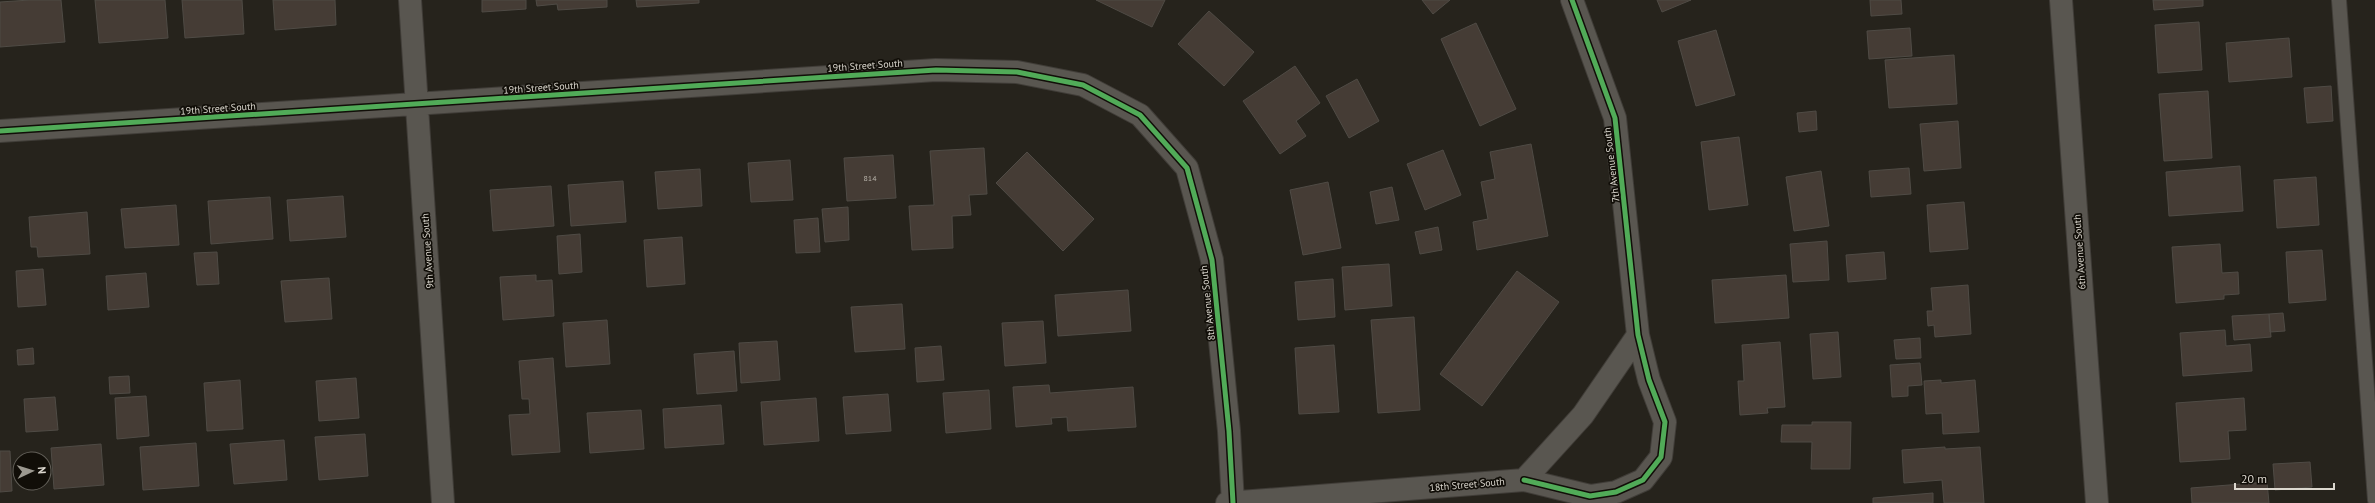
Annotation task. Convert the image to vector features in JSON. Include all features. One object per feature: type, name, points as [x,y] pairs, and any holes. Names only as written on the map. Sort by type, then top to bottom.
[{"type":"street","name":"9th Avenue South","points":[[410,0],[443,503]]},
{"type":"street","name":"7th Avenue South","points":[[1524,480],[1590,496],[1616,492],[1643,480],[1661,457],[1665,422],[1649,380],[1638,335],[1635,289],[1615,118],[1572,0]]},
{"type":"street","name":"6th Avenue South","points":[[2061,0],[2097,503]]},
{"type":"street","name":"19th Street South","points":[[0,131],[936,70],[1017,72],[1083,85]]},
{"type":"street","name":"8th Avenue South","points":[[1083,85],[1140,115],[1187,168],[1212,260],[1229,431],[1233,503]]},
{"type":"street","points":[[1524,480],[1583,415],[1638,335]]},
{"type":"street","name":"18th Street South","points":[[1227,503],[1524,480]]},
{"type":"lane","points":[[2339,0],[2375,500]]},
{"type":"building","points":[[61,0],[65,42],[0,47],[0,2]]},
{"type":"building","points":[[95,0],[165,0],[168,38],[99,43]]},
{"type":"building","points":[[182,0],[242,0],[244,34],[185,38]]},
{"type":"building","points":[[273,0],[335,0],[336,25],[275,30]]},
{"type":"building","points":[[482,0],[526,0],[526,9],[482,12]]},
{"type":"building","points":[[536,0],[607,0],[607,7],[558,10],[557,4],[537,6]]},
{"type":"building","points":[[636,0],[699,0],[699,3],[637,7]]},
{"type":"building","points":[[1096,0],[1165,0],[1152,27]]},
{"type":"building","points":[[1422,0],[1450,0],[1433,14]]},
{"type":"building","points":[[1657,0],[1691,0],[1662,12]]},
{"type":"building","points":[[1870,0],[1901,0],[1902,14],[1871,16]]},
{"type":"building","points":[[2153,0],[2203,0],[2203,6],[2154,10]]},
{"type":"building","points":[[1209,11],[1254,52],[1224,86],[1178,44]]},
{"type":"building","points":[[2199,22],[2202,70],[2158,73],[2155,25]]},
{"type":"building","points":[[1476,23],[1516,109],[1480,126],[1441,39]]},
{"type":"building","points":[[1910,28],[1912,56],[1869,59],[1867,31]]},
{"type":"building","points":[[1716,30],[1735,95],[1696,106],[1678,41]]},
{"type":"building","points":[[2289,38],[2292,77],[2229,82],[2226,43]]},
{"type":"building","points":[[1954,55],[1957,104],[1889,108],[1885,60]]},
{"type":"building","points":[[1295,66],[1320,103],[1296,121],[1306,136],[1280,154],[1243,101]]},
{"type":"building","points":[[1357,79],[1379,121],[1349,138],[1326,96]]},
{"type":"building","points":[[2331,86],[2333,121],[2307,123],[2304,88]]},
{"type":"building","points":[[2208,91],[2212,158],[2164,161],[2159,94]]},
{"type":"building","points":[[1816,111],[1817,130],[1799,132],[1797,113]]},
{"type":"building","points":[[1958,121],[1961,168],[1924,171],[1920,124]]},
{"type":"building","points":[[1739,137],[1748,205],[1709,210],[1701,142]]},
{"type":"building","points":[[1531,144],[1548,236],[1477,250],[1473,222],[1488,219],[1481,182],[1495,179],[1490,152]]},
{"type":"building","points":[[984,148],[987,194],[969,195],[971,215],[952,216],[953,248],[912,250],[909,206],[934,205],[930,151]]},
{"type":"building","points":[[1443,150],[1461,195],[1425,210],[1407,164]]},
{"type":"building","points":[[1027,152],[1094,219],[1063,251],[996,183]]},
{"type":"building","points":[[893,155],[896,198],[847,201],[844,158]]},
{"type":"building","points":[[790,160],[793,200],[751,202],[748,163]]},
{"type":"building","points":[[2240,166],[2243,211],[2169,216],[2166,172]]},
{"type":"building","points":[[1909,168],[1911,194],[1871,197],[1869,171]]},
{"type":"building","points":[[700,169],[702,206],[658,209],[655,172]]},
{"type":"building","points":[[1821,171],[1829,226],[1794,231],[1786,177]]},
{"type":"building","points":[[2316,177],[2319,225],[2277,228],[2274,180]]},
{"type":"building","points":[[623,181],[626,222],[571,226],[568,185]]},
{"type":"building","points":[[1328,182],[1341,248],[1303,255],[1290,190]]},
{"type":"building","points":[[551,186],[554,226],[493,231],[490,190]]},
{"type":"building","points":[[1392,187],[1399,220],[1376,224],[1370,192]]},
{"type":"building","points":[[343,196],[346,237],[290,241],[287,200]]},
{"type":"building","points":[[270,197],[273,239],[211,244],[208,201]]},
{"type":"building","points":[[1964,202],[1968,249],[1930,252],[1927,205]]},
{"type":"building","points":[[176,205],[179,245],[125,248],[121,209]]},
{"type":"building","points":[[848,207],[849,240],[825,242],[822,209]]},
{"type":"building","points":[[87,212],[90,254],[38,257],[37,247],[31,247],[29,217]]},
{"type":"building","points":[[818,218],[820,252],[796,253],[794,220]]},
{"type":"building","points":[[1438,227],[1442,250],[1420,254],[1415,232]]},
{"type":"building","points":[[580,234],[582,272],[559,274],[557,236]]},
{"type":"building","points":[[682,237],[685,284],[647,287],[644,240]]},
{"type":"building","points":[[1827,241],[1829,280],[1793,282],[1790,244]]},
{"type":"building","points":[[2220,244],[2222,273],[2238,272],[2239,294],[2224,295],[2224,299],[2176,303],[2172,247]]},
{"type":"building","points":[[2322,250],[2326,300],[2289,303],[2286,252]]},
{"type":"building","points":[[217,252],[219,284],[197,285],[194,253]]},
{"type":"building","points":[[1884,252],[1886,279],[1848,282],[1846,255]]},
{"type":"building","points":[[1389,264],[1392,306],[1345,310],[1342,267]]},
{"type":"building","points":[[43,269],[46,305],[18,307],[16,271]]},
{"type":"building","points":[[1517,271],[1559,302],[1482,406],[1440,374]]},
{"type":"building","points":[[146,273],[149,307],[108,310],[106,276]]},
{"type":"building","points":[[536,275],[536,281],[552,280],[554,316],[503,320],[500,277]]},
{"type":"building","points":[[1786,275],[1789,318],[1715,323],[1712,280]]},
{"type":"building","points":[[329,278],[332,319],[285,322],[281,281]]},
{"type":"building","points":[[1333,279],[1335,317],[1298,320],[1295,282]]},
{"type":"building","points":[[1968,285],[1971,334],[1935,337],[1934,325],[1928,326],[1927,311],[1933,311],[1931,288]]},
{"type":"building","points":[[1128,290],[1131,331],[1058,336],[1055,295]]},
{"type":"building","points":[[902,304],[905,349],[855,352],[851,307]]},
{"type":"building","points":[[2283,313],[2285,331],[2270,332],[2269,314]]},
{"type":"building","points":[[2269,314],[2271,337],[2234,340],[2232,316]]},
{"type":"building","points":[[1414,317],[1420,410],[1378,413],[1371,320]]},
{"type":"building","points":[[607,320],[610,364],[566,367],[563,323]]},
{"type":"building","points":[[1043,321],[1046,363],[1005,366],[1002,323]]},
{"type":"building","points":[[2225,330],[2226,346],[2250,344],[2252,371],[2183,376],[2180,333]]},
{"type":"building","points":[[1838,332],[1841,377],[1813,379],[1810,334]]},
{"type":"building","points":[[1920,338],[1921,358],[1896,359],[1894,340]]},
{"type":"building","points":[[777,341],[780,380],[741,383],[739,343]]},
{"type":"building","points":[[1780,342],[1785,407],[1767,408],[1768,413],[1740,415],[1738,381],[1744,381],[1742,345]]},
{"type":"building","points":[[1334,345],[1339,412],[1299,414],[1295,348]]},
{"type":"building","points":[[941,346],[944,380],[917,382],[915,348]]},
{"type":"building","points":[[33,348],[34,364],[18,365],[17,350]]},
{"type":"building","points":[[734,351],[737,391],[697,394],[694,354]]},
{"type":"building","points":[[553,358],[560,452],[512,455],[509,415],[530,414],[529,399],[522,399],[519,361]]},
{"type":"building","points":[[1920,363],[1922,385],[1908,386],[1908,396],[1892,397],[1890,365]]},
{"type":"building","points":[[129,376],[130,393],[110,394],[109,377]]},
{"type":"building","points":[[356,378],[359,418],[319,421],[316,381]]},
{"type":"building","points":[[240,380],[243,429],[207,431],[204,383]]},
{"type":"building","points":[[1941,380],[1941,383],[1975,380],[1979,432],[1943,434],[1942,413],[1926,414],[1924,381]]},
{"type":"building","points":[[1049,385],[1050,393],[1133,387],[1136,427],[1068,431],[1067,417],[1051,418],[1052,424],[1016,427],[1013,387]]},
{"type":"building","points":[[989,390],[991,429],[946,433],[943,393]]},
{"type":"building","points":[[888,394],[891,431],[846,434],[843,397]]},
{"type":"building","points":[[146,396],[149,436],[117,439],[115,398]]},
{"type":"building","points":[[55,397],[58,430],[26,432],[24,399]]},
{"type":"building","points":[[816,398],[819,441],[764,445],[761,402]]},
{"type":"building","points":[[2244,398],[2246,430],[2228,431],[2230,459],[2180,462],[2176,403]]},
{"type":"building","points":[[721,405],[724,444],[665,448],[663,409]]},
{"type":"building","points":[[641,410],[644,449],[590,453],[587,413]]},
{"type":"building","points":[[1812,422],[1851,422],[1850,469],[1811,469],[1812,442],[1781,442],[1782,425],[1812,425]]},
{"type":"building","points":[[365,434],[368,476],[319,480],[315,437]]},
{"type":"building","points":[[284,440],[287,480],[234,484],[230,444]]},
{"type":"building","points":[[196,443],[199,486],[143,490],[140,447]]},
{"type":"building","points":[[101,444],[104,485],[54,489],[51,448]]},
{"type":"building","points":[[1945,447],[1945,449],[1980,447],[1984,503],[1944,503],[1942,480],[1904,483],[1902,450]]},
{"type":"building","points":[[0,451],[10,451],[12,491],[0,492]]},
{"type":"building","points":[[2310,462],[2312,487],[2275,490],[2273,464]]},
{"type":"building","points":[[2267,482],[2269,503],[2192,503],[2191,488]]},
{"type":"building","points":[[1933,493],[1933,503],[1873,503],[1873,498]]},
{"type":"cycle path","points":[[1524,480],[1590,496],[1616,492],[1643,480],[1661,457],[1665,422],[1649,380],[1638,335],[1615,118],[1572,0]]},
{"type":"cycle path","points":[[0,131],[936,70],[1017,72],[1083,85],[1140,115],[1187,168],[1212,260],[1229,431],[1233,503]]}]
